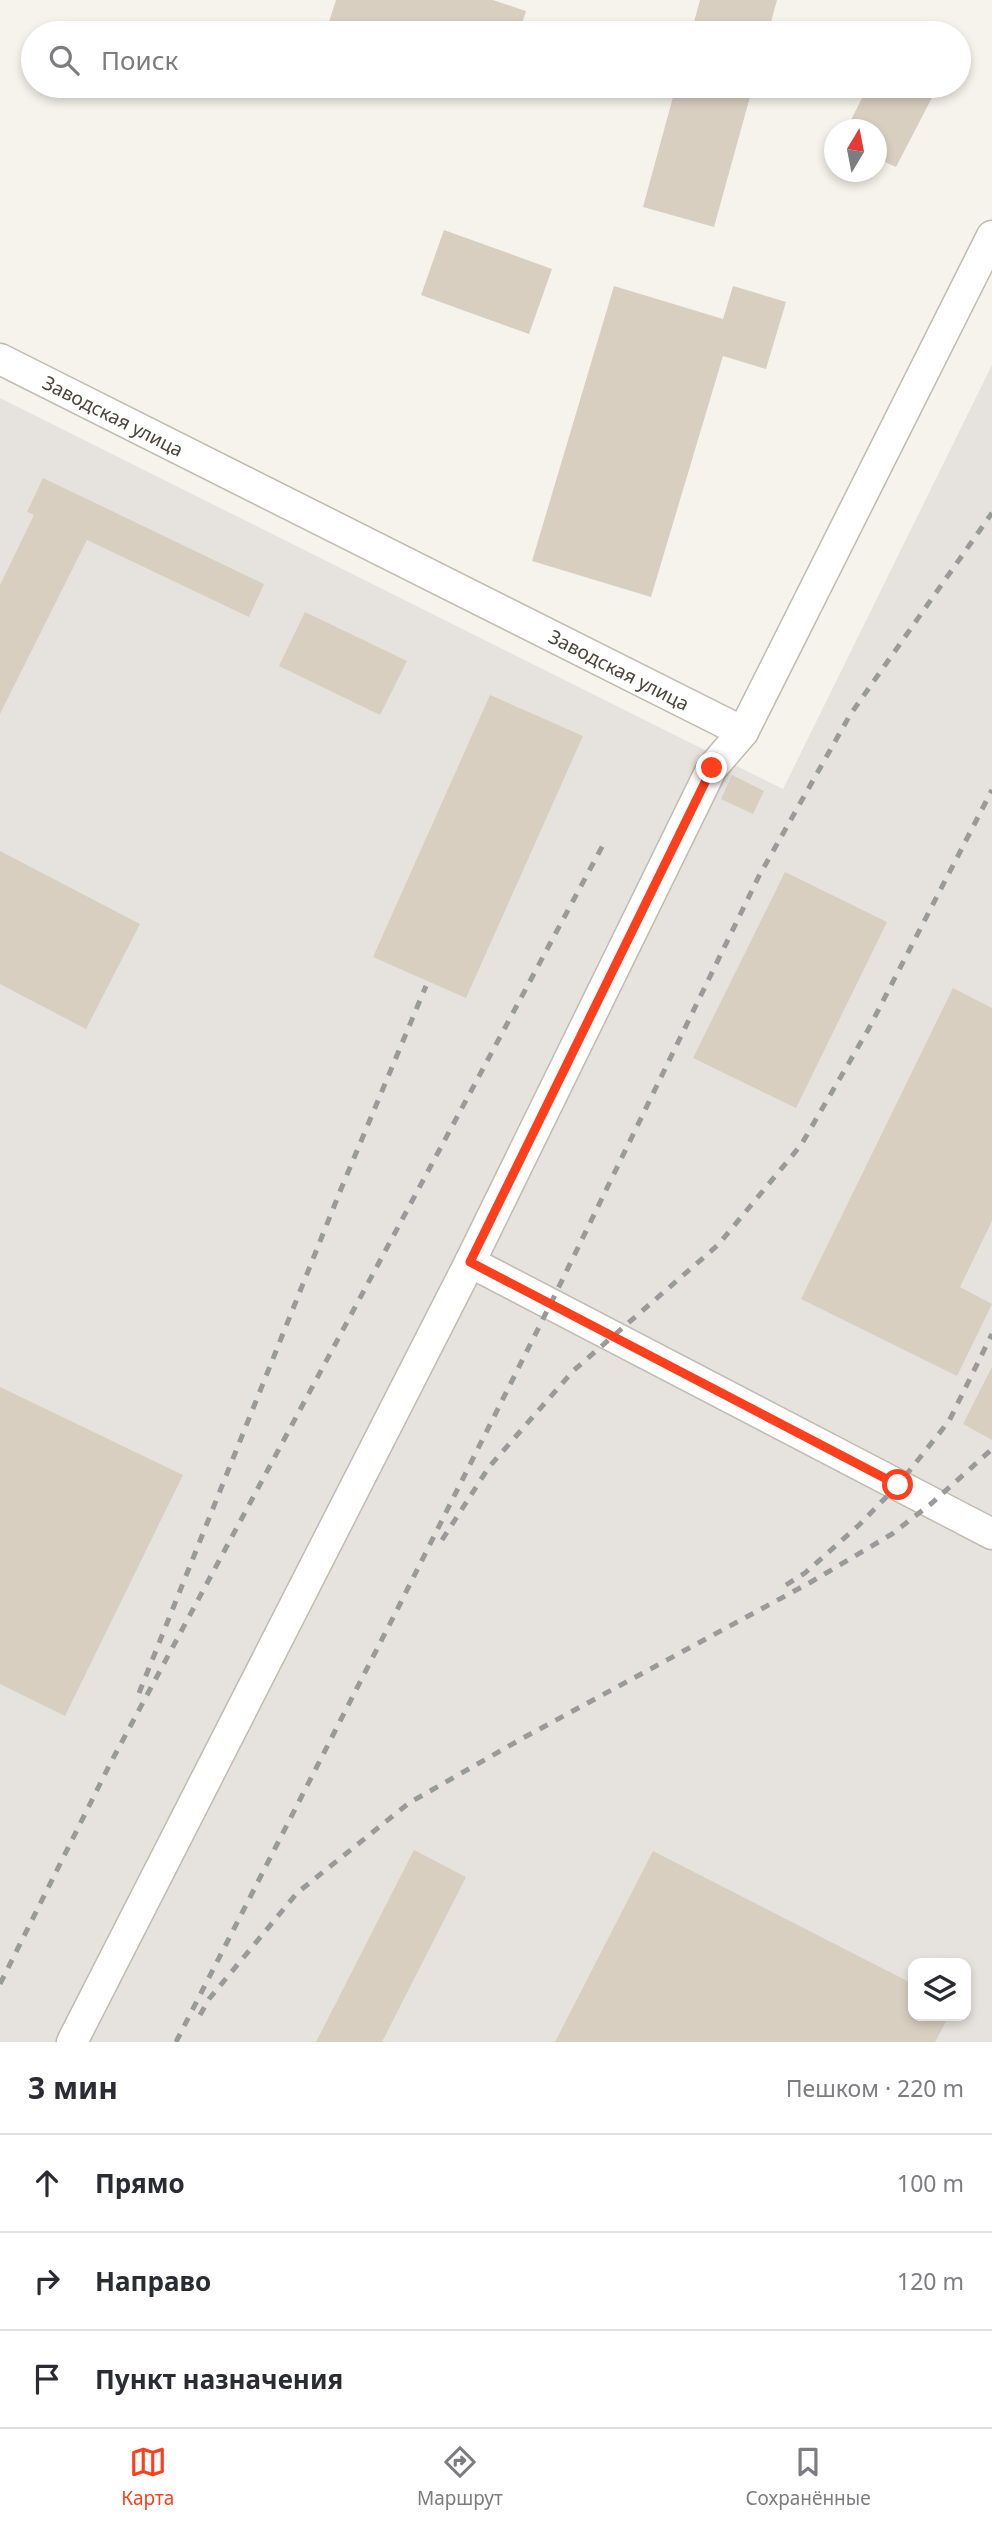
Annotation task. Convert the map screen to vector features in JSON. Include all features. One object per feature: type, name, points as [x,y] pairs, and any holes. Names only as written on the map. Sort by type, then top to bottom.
[{"type":"street","points":[[72,2042],[470,1262],[712,768],[743,732],[992,236]]},
{"type":"street","name":"Заводская улица","points":[[0,359],[743,732]]},
{"type":"street","points":[[470,1262],[992,1534]]},
{"type":"shaded area","points":[[992,365],[992,2042],[0,2042],[0,398],[783,789]]},
{"type":"building","points":[[336,0],[493,0],[526,11],[523,21],[329,21]]},
{"type":"building","points":[[700,0],[777,0],[771,21],[694,21]]},
{"type":"building","points":[[673,98],[750,98],[714,227],[643,207]]},
{"type":"building","points":[[862,98],[932,98],[896,167],[887,163],[887,119],[852,119]]},
{"type":"building","points":[[444,230],[552,269],[529,334],[421,295]]},
{"type":"building","points":[[614,286],[723,319],[733,286],[786,302],[766,369],[723,356],[651,597],[532,561]]},
{"type":"building","points":[[43,478],[264,584],[249,617],[87,540],[0,714],[0,585],[34,515],[27,512]]},
{"type":"building","points":[[305,612],[407,661],[380,715],[279,666]]},
{"type":"building","points":[[490,695],[583,736],[466,998],[373,957]]},
{"type":"building","points":[[732,775],[764,791],[753,814],[721,799]]},
{"type":"building","points":[[0,851],[140,924],[86,1029],[0,984]]},
{"type":"building","points":[[785,872],[887,922],[796,1108],[693,1058]]},
{"type":"building","points":[[953,988],[992,1008],[992,1221],[960,1287],[992,1304],[957,1376],[801,1299]]},
{"type":"building","points":[[992,1367],[992,1440],[963,1424]]},
{"type":"building","points":[[0,1387],[183,1475],[65,1716],[0,1684]]},
{"type":"building","points":[[414,1850],[466,1877],[382,2042],[316,2042]]},
{"type":"building","points":[[653,1851],[908,1981],[908,2021],[946,2021],[935,2042],[555,2042]]},
{"type":"railway","points":[[176,2042],[551,1303],[759,876],[850,715],[992,513]]},
{"type":"railway","points":[[442,1540],[489,1467],[573,1371],[718,1245],[801,1145],[868,1030],[992,790]]},
{"type":"railway","points":[[0,1984],[110,1764],[603,845]]},
{"type":"railway","points":[[139,1693],[341,1189],[426,986]]},
{"type":"railway","points":[[786,1585],[805,1573],[859,1525],[898,1485],[949,1421],[992,1334]]},
{"type":"railway","points":[[200,2015],[209,1999],[297,1893],[409,1803],[811,1582],[892,1534],[932,1503],[992,1449]]},
{"type":"route","points":[[712,768],[470,1262],[898,1485]]}]
